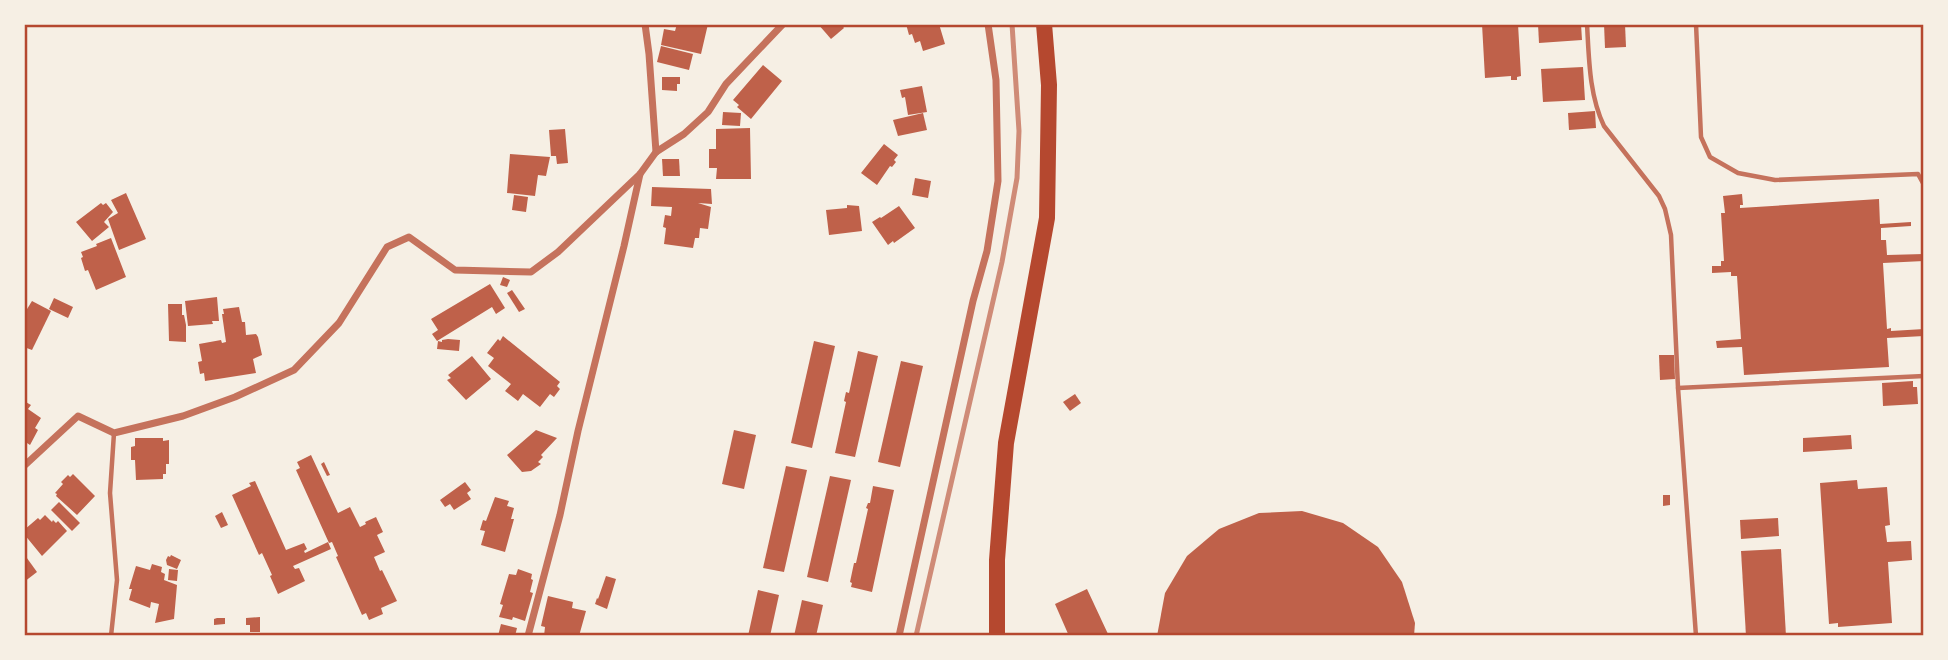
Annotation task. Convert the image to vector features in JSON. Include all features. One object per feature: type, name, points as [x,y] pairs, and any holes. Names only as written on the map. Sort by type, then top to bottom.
[{"type":"highway","points":[[996,635],[997,560],[1006,443],[1047,218],[1049,85],[1044,24]]},
{"type":"street","points":[[645,24],[656,152]]},
{"type":"street","points":[[24,466],[78,416],[114,433],[183,416],[235,397],[294,370],[339,323],[387,247],[409,237],[455,270],[531,272],[558,253],[640,174],[656,152],[684,134],[708,112],[726,84],[783,24]]},
{"type":"street","points":[[899,635],[973,301],[987,251],[998,181],[996,80],[988,24]]},
{"type":"street","points":[[528,635],[561,515],[578,431],[640,174]]},
{"type":"lane","points":[[1587,24],[1591,79],[1598,113],[1604,126],[1659,196],[1671,235],[1678,388],[1696,635]]},
{"type":"lane","points":[[1696,24],[1701,137],[1710,157],[1738,173],[1775,180],[1918,174],[1923,186]]},
{"type":"lane","points":[[1678,388],[1923,376]]},
{"type":"lane","points":[[111,635],[117,580],[110,493],[114,433]]},
{"type":"building","points":[[677,24],[708,24],[701,54],[661,45],[664,29],[675,31]]},
{"type":"building","points":[[818,24],[841,24],[844,28],[831,39]]},
{"type":"building","points":[[906,24],[939,24],[945,44],[923,51],[920,41],[915,43],[912,34],[909,35]]},
{"type":"building","points":[[1482,24],[1518,24],[1521,76],[1517,77],[1517,80],[1511,80],[1511,76],[1485,78]]},
{"type":"building","points":[[1538,24],[1581,24],[1582,40],[1539,43]]},
{"type":"building","points":[[1604,24],[1625,24],[1626,47],[1605,48]]},
{"type":"building","points":[[661,46],[693,54],[689,70],[657,62]]},
{"type":"building","points":[[763,65],[782,81],[751,119],[733,100]]},
{"type":"building","points":[[1583,67],[1585,100],[1543,102],[1541,69]]},
{"type":"building","points":[[662,77],[680,77],[677,91],[662,90]]},
{"type":"building","points":[[922,86],[927,112],[908,115],[905,97],[902,98],[900,90]]},
{"type":"building","points":[[1595,111],[1596,128],[1569,130],[1568,113]]},
{"type":"building","points":[[723,112],[741,113],[740,126],[722,125]]},
{"type":"building","points":[[923,113],[927,130],[898,136],[893,120]]},
{"type":"building","points":[[750,128],[751,179],[716,179],[717,168],[709,168],[709,149],[716,149],[716,129]]},
{"type":"building","points":[[565,129],[568,163],[557,164],[556,156],[551,156],[549,130]]},
{"type":"building","points":[[884,144],[898,155],[894,160],[896,162],[877,185],[861,173]]},
{"type":"building","points":[[510,154],[550,157],[546,176],[538,175],[535,196],[507,193]]},
{"type":"building","points":[[662,159],[679,159],[680,176],[663,176]]},
{"type":"building","points":[[915,178],[931,181],[928,198],[912,195]]},
{"type":"building","points":[[652,187],[711,189],[712,204],[698,203],[711,207],[708,229],[700,228],[699,238],[695,238],[693,248],[664,244],[665,215],[671,216],[672,207],[651,206]]},
{"type":"building","points":[[126,193],[146,239],[119,250],[108,219],[118,213],[111,200]]},
{"type":"building","points":[[1742,194],[1743,205],[1740,205],[1740,208],[1879,199],[1880,224],[1911,222],[1911,226],[1881,228],[1881,240],[1886,240],[1887,255],[1924,254],[1924,261],[1883,263],[1887,329],[1924,329],[1924,336],[1887,338],[1889,367],[1744,375],[1742,347],[1717,348],[1716,341],[1741,339],[1737,276],[1731,276],[1731,272],[1712,273],[1712,266],[1721,266],[1721,261],[1724,261],[1721,213],[1725,213],[1723,196]]},
{"type":"building","points":[[514,195],[528,197],[526,212],[512,210]]},
{"type":"building","points":[[101,203],[106,203],[113,212],[104,222],[109,227],[92,241],[76,222]]},
{"type":"building","points":[[847,205],[859,206],[862,231],[829,235],[826,210],[847,208]]},
{"type":"building","points":[[899,206],[915,228],[888,245],[872,222]]},
{"type":"building","points":[[111,238],[126,277],[96,290],[88,270],[85,271],[81,252]]},
{"type":"building","points":[[503,277],[510,280],[507,287],[500,285]]},
{"type":"building","points":[[490,284],[505,308],[496,314],[492,307],[437,341],[432,334],[438,330],[431,319]]},
{"type":"building","points":[[512,290],[525,309],[519,312],[507,293]]},
{"type":"building","points":[[217,297],[219,321],[188,326],[185,301]]},
{"type":"building","points":[[54,298],[73,307],[68,318],[49,309]]},
{"type":"building","points":[[32,301],[51,311],[32,350],[24,347],[24,314]]},
{"type":"building","points":[[168,304],[182,304],[186,342],[169,341]]},
{"type":"building","points":[[239,307],[242,322],[245,322],[246,335],[256,334],[258,337],[262,355],[253,359],[256,373],[205,381],[204,373],[200,374],[198,362],[202,361],[199,344],[221,340],[222,343],[226,342],[223,309]]},
{"type":"building","points":[[503,336],[560,382],[557,386],[560,389],[554,397],[550,394],[540,407],[523,394],[518,401],[505,391],[511,384],[488,366],[494,358],[487,353]]},
{"type":"building","points":[[460,340],[459,351],[437,349],[438,341]]},
{"type":"building","points":[[814,341],[835,346],[812,448],[791,443]]},
{"type":"building","points":[[858,351],[878,356],[855,457],[835,453],[846,392],[849,393]]},
{"type":"building","points":[[1659,355],[1674,355],[1675,379],[1660,380]]},
{"type":"building","points":[[472,356],[491,379],[466,400],[447,380],[451,378],[448,375]]},
{"type":"building","points":[[901,361],[923,366],[900,467],[878,462]]},
{"type":"building","points":[[1913,381],[1913,387],[1917,387],[1918,404],[1883,406],[1882,383]]},
{"type":"building","points":[[1075,394],[1081,403],[1070,411],[1063,402]]},
{"type":"building","points":[[24,401],[31,405],[28,409],[41,418],[30,445],[27,443],[24,446]]},
{"type":"building","points":[[536,430],[557,438],[541,455],[543,457],[538,462],[541,464],[531,471],[522,472],[507,455]]},
{"type":"building","points":[[734,430],[756,435],[744,489],[722,484]]},
{"type":"building","points":[[1851,435],[1852,449],[1803,452],[1803,438]]},
{"type":"building","points":[[135,438],[169,440],[169,464],[166,464],[163,479],[136,480],[135,460],[131,460],[131,447],[135,446]]},
{"type":"building","points":[[311,455],[338,513],[350,507],[360,527],[376,517],[383,532],[377,535],[385,552],[374,557],[397,601],[381,608],[383,614],[369,620],[366,613],[362,615],[332,542],[329,543],[296,470],[300,468],[297,462]]},
{"type":"building","points":[[324,462],[330,475],[327,476],[321,464]]},
{"type":"building","points":[[786,466],[807,470],[784,572],[763,568]]},
{"type":"building","points":[[73,474],[95,496],[77,515],[55,493],[63,484],[61,482]]},
{"type":"building","points":[[830,476],[851,480],[828,582],[807,577]]},
{"type":"building","points":[[1857,480],[1858,489],[1887,487],[1890,525],[1885,526],[1887,542],[1911,541],[1912,560],[1888,562],[1892,623],[1838,627],[1838,623],[1829,624],[1820,483]]},
{"type":"building","points":[[255,481],[286,550],[304,543],[307,549],[305,553],[328,542],[331,549],[293,566],[295,569],[299,568],[305,581],[278,594],[262,553],[259,555],[232,495],[251,486],[249,483]]},
{"type":"building","points":[[465,482],[471,490],[467,493],[471,499],[454,510],[450,504],[445,507],[440,500]]},
{"type":"building","points":[[873,486],[894,490],[872,592],[851,587],[850,582]]},
{"type":"building","points":[[1663,495],[1670,495],[1670,505],[1663,506]]},
{"type":"building","points":[[495,497],[509,501],[507,506],[514,508],[511,519],[514,519],[505,552],[481,545],[485,531],[480,530]]},
{"type":"building","points":[[59,502],[80,523],[72,531],[51,510]]},
{"type":"building","points":[[1302,511],[1343,523],[1378,547],[1402,582],[1415,623],[1414,636],[1157,636],[1165,593],[1187,556],[1219,529],[1259,513]]},
{"type":"building","points":[[222,512],[228,525],[221,528],[215,516]]},
{"type":"building","points":[[45,515],[52,522],[58,521],[67,531],[42,556],[24,534],[24,530]]},
{"type":"building","points":[[1778,518],[1779,536],[1741,539],[1740,520]]},
{"type":"building","points":[[1781,549],[1786,636],[1746,636],[1741,551]]},
{"type":"building","points":[[24,554],[37,572],[24,582]]},
{"type":"building","points":[[171,555],[181,560],[177,569],[167,565],[166,560]]},
{"type":"building","points":[[152,564],[162,567],[164,580],[177,585],[174,619],[155,623],[159,604],[151,602],[150,608],[129,600],[132,589],[129,589],[136,566],[150,570]]},
{"type":"building","points":[[169,569],[178,570],[177,581],[168,580]]},
{"type":"building","points":[[518,569],[532,574],[533,580],[530,592],[533,593],[525,621],[513,617],[512,620],[499,617],[509,574],[516,575]]},
{"type":"building","points":[[606,576],[616,579],[607,609],[595,604]]},
{"type":"building","points":[[1087,589],[1108,634],[1069,636],[1055,604]]},
{"type":"building","points":[[758,590],[779,595],[770,636],[748,636]]},
{"type":"building","points":[[548,596],[573,602],[572,608],[586,611],[579,636],[544,636],[545,627],[541,626]]},
{"type":"building","points":[[802,600],[823,605],[816,636],[794,636]]},
{"type":"building","points":[[260,617],[260,632],[250,632],[246,618]]},
{"type":"building","points":[[225,618],[225,624],[214,625],[214,619]]},
{"type":"building","points":[[501,624],[517,628],[515,636],[498,636]]},
{"type":"railway","points":[[916,636],[1002,262],[1017,178],[1019,131],[1012,24]]}]
